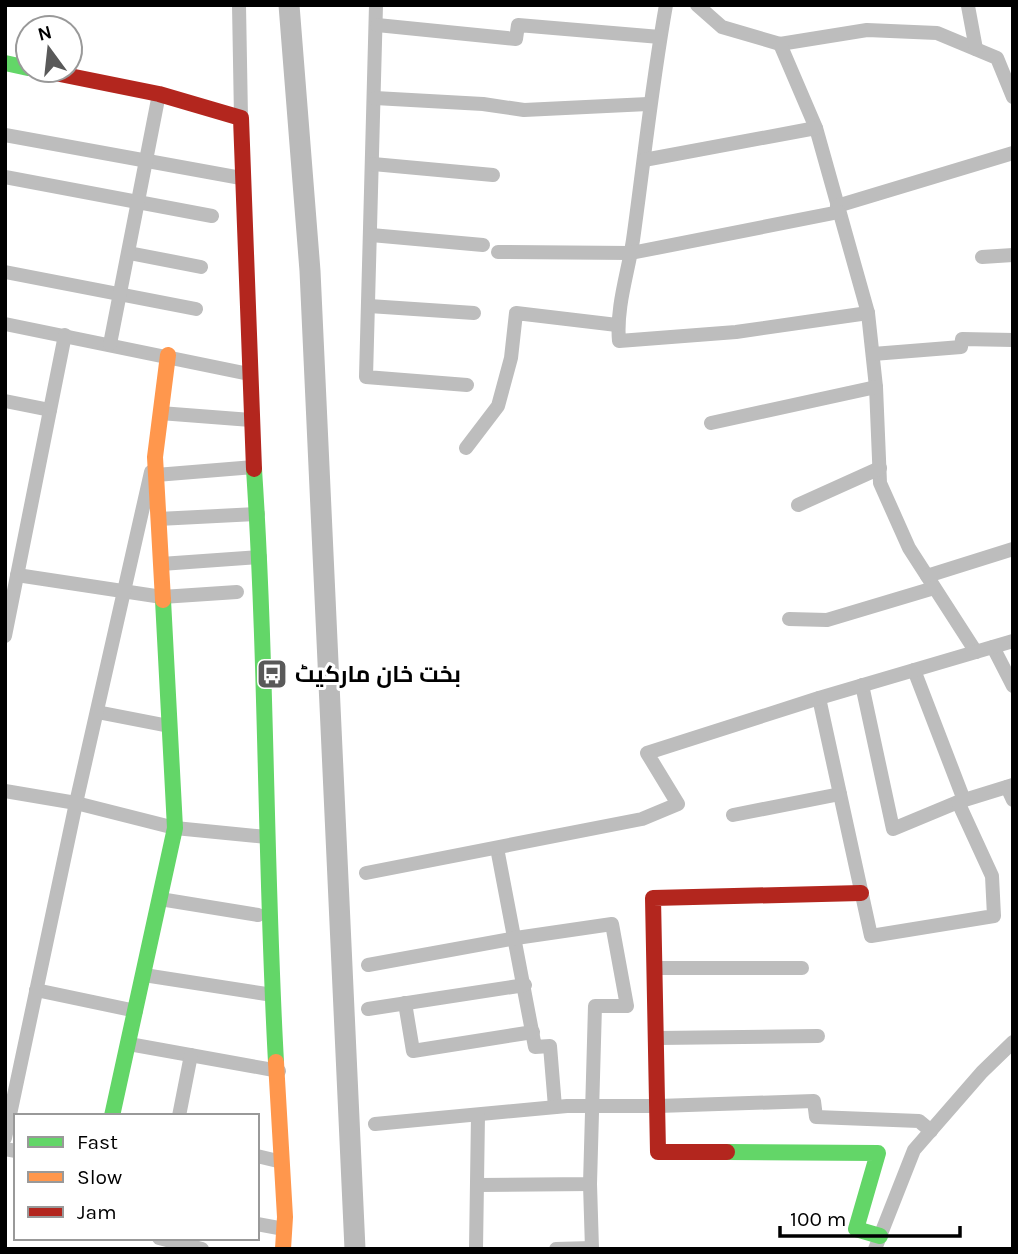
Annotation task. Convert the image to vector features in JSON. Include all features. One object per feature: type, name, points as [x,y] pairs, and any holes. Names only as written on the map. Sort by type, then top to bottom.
[{"type":"street","points":[[239,5],[241,178],[251,421],[260,558],[267,837],[282,1162],[283,1249]]},
{"type":"street","points":[[376,5],[366,377],[467,384]]},
{"type":"street","points":[[666,5],[648,104],[644,160],[631,253],[617,325],[619,341],[736,332],[868,313]]},
{"type":"street","points":[[697,5],[722,27],[780,44],[867,30],[937,33],[997,58],[1011,88]]},
{"type":"street","points":[[970,6],[976,49]]},
{"type":"street","points":[[377,25],[516,39],[518,25],[660,37]]},
{"type":"street","points":[[780,44],[816,128],[868,313],[876,387],[880,483],[909,548],[976,652]]},
{"type":"street","points":[[84,79],[159,94],[241,118]]},
{"type":"street","points":[[110,344],[159,94]]},
{"type":"street","points":[[375,98],[483,104],[524,110],[648,104]]},
{"type":"street","points":[[644,160],[816,128]]},
{"type":"street","points":[[5,135],[241,178]]},
{"type":"street","points":[[498,252],[631,253],[838,209],[1013,153]]},
{"type":"street","points":[[373,164],[493,174]]},
{"type":"street","points":[[5,177],[212,216]]},
{"type":"street","points":[[371,235],[483,244]]},
{"type":"street","points":[[129,253],[201,267]]},
{"type":"street","points":[[982,257],[1013,255]]},
{"type":"street","points":[[5,272],[196,309]]},
{"type":"street","points":[[369,306],[474,313]]},
{"type":"street","points":[[466,448],[498,406],[511,358],[516,313],[617,325]]},
{"type":"street","points":[[5,324],[249,373]]},
{"type":"street","points":[[5,636],[14,569],[65,335]]},
{"type":"street","points":[[873,354],[961,347],[962,339],[1013,340]]},
{"type":"street","points":[[5,1138],[76,803],[155,457],[168,355]]},
{"type":"street","points":[[711,423],[876,387]]},
{"type":"street","points":[[5,401],[50,410]]},
{"type":"street","points":[[160,412],[251,421]]},
{"type":"street","points":[[112,1114],[175,828],[155,457]]},
{"type":"street","points":[[156,475],[254,467]]},
{"type":"street","points":[[798,505],[880,468]]},
{"type":"street","points":[[158,519],[257,514]]},
{"type":"street","points":[[789,619],[827,620],[1013,549]]},
{"type":"street","points":[[161,564],[260,558]]},
{"type":"street","points":[[14,569],[124,593],[162,597],[237,592]]},
{"type":"street","points":[[366,873],[642,819],[678,804],[648,753],[819,698],[1013,641]]},
{"type":"street","points":[[993,647],[1013,686]]},
{"type":"street","points":[[819,698],[870,936],[994,916],[992,876],[961,801],[914,670]]},
{"type":"street","points":[[862,685],[893,829],[961,801],[1011,791]]},
{"type":"street","points":[[97,712],[169,726]]},
{"type":"street","points":[[5,791],[76,803],[175,828],[267,837]]},
{"type":"street","points":[[733,815],[840,794]]},
{"type":"street","points":[[497,848],[535,1047],[550,1046],[555,1107]]},
{"type":"street","points":[[861,893],[653,898],[659,1038],[658,1152],[878,1153],[856,1228],[878,1242],[914,1150],[982,1072],[1013,1042]]},
{"type":"street","points":[[160,899],[258,915]]},
{"type":"street","points":[[368,965],[516,938],[612,924],[627,1006],[595,1006],[590,1184],[592,1249],[556,1249]]},
{"type":"street","points":[[656,968],[802,968]]},
{"type":"street","points":[[144,975],[273,995]]},
{"type":"street","points":[[368,1009],[524,985]]},
{"type":"street","points":[[37,990],[136,1011]]},
{"type":"street","points":[[405,1003],[413,1051],[533,1032]]},
{"type":"street","points":[[659,1038],[818,1036]]},
{"type":"street","points":[[129,1044],[278,1072]]},
{"type":"street","points":[[179,1114],[191,1055]]},
{"type":"street","points":[[375,1124],[555,1107],[658,1107],[814,1101],[816,1117],[919,1121],[931,1131]]},
{"type":"street","points":[[476,1249],[478,1115]]},
{"type":"street","points":[[259,1156],[282,1162]]},
{"type":"street","points":[[479,1185],[590,1184]]},
{"type":"street","points":[[259,1224],[284,1229]]},
{"type":"street","points":[[165,1240],[202,1249]]},
{"type":"waterway","points":[[289,5],[310,271],[355,1249]]},
{"type":"traffic: fast","points":[[5,63],[14,65]]},
{"type":"traffic: fast","points":[[254,469],[276,1062]]},
{"type":"traffic: fast","points":[[112,1114],[175,828],[163,600]]},
{"type":"traffic: fast","points":[[727,1152],[878,1153],[856,1229],[880,1236]]},
{"type":"traffic: slow","points":[[163,600],[155,457],[168,355]]},
{"type":"traffic: slow","points":[[276,1062],[285,1217],[283,1249]]},
{"type":"traffic: jam","points":[[84,79],[159,94],[241,118],[254,469]]},
{"type":"traffic: jam","points":[[727,1152],[658,1152],[653,898],[861,893]]},
{"type":"place","name":"بخت خان مارکیٹ","points":[[272,674]]}]
